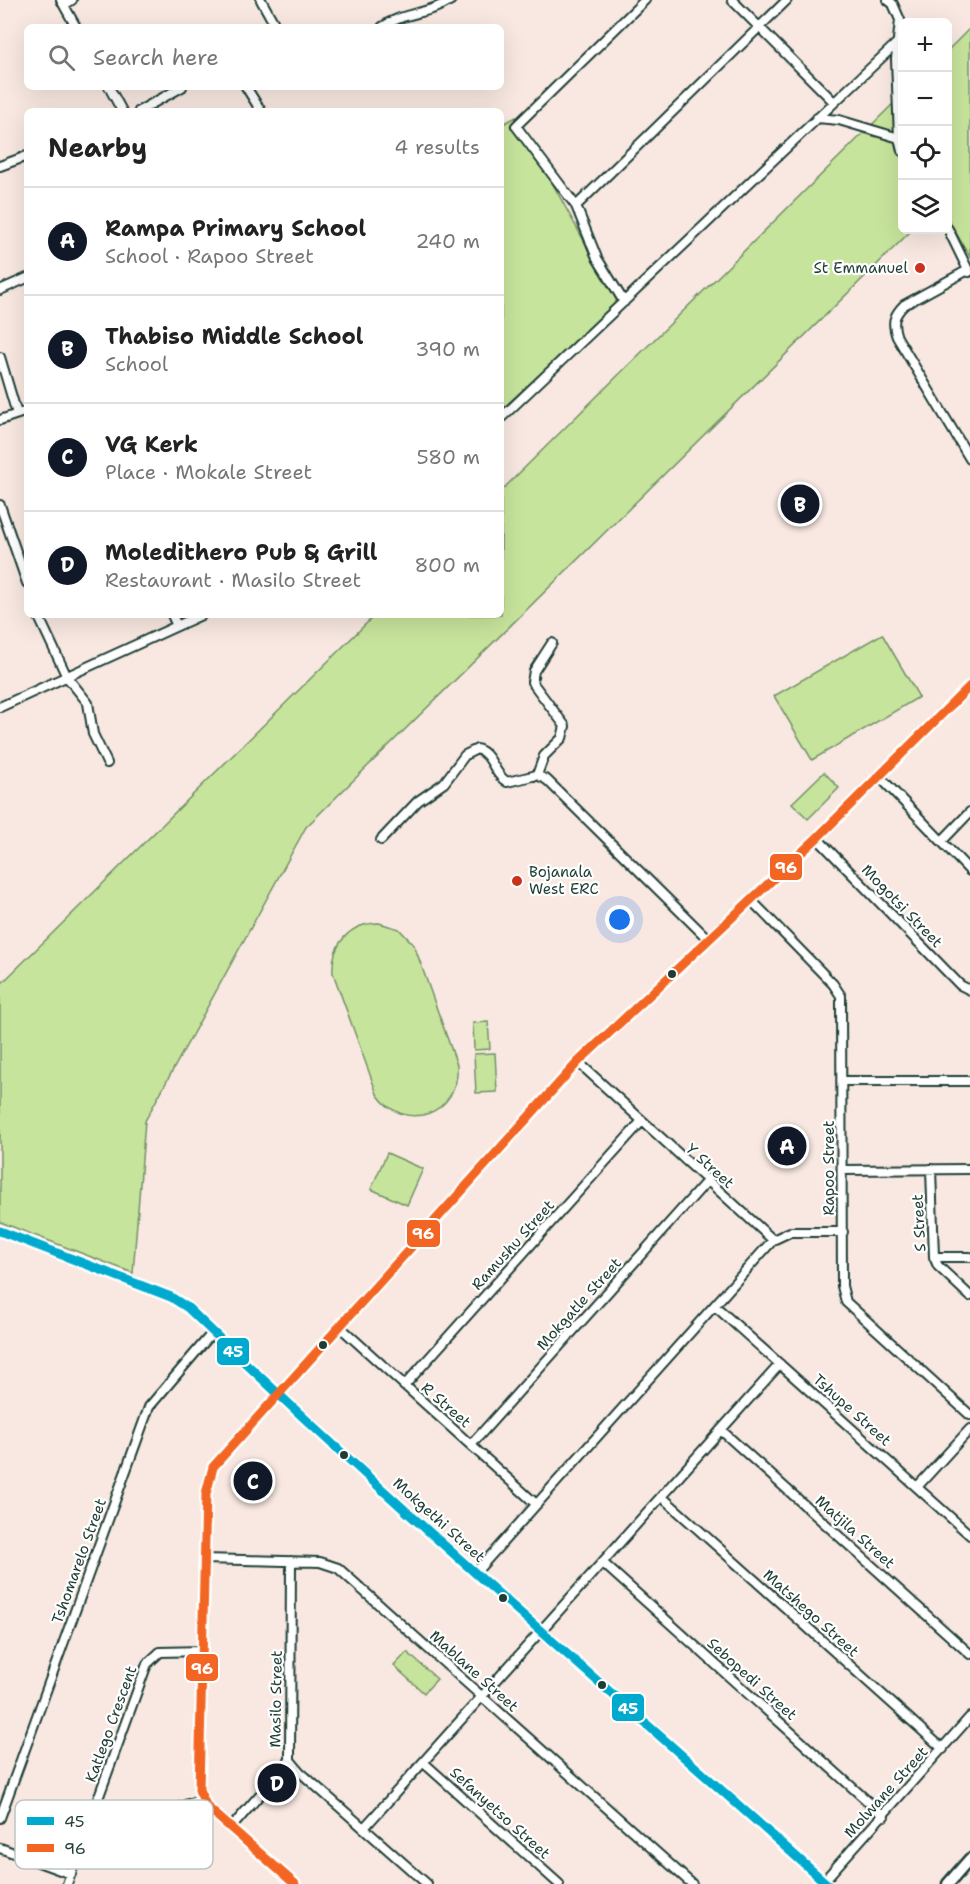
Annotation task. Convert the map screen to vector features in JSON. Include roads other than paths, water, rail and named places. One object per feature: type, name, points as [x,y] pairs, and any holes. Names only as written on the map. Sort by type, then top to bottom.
[{"type":"street","points":[[72,0],[62,2],[74,24]]},
{"type":"street","points":[[261,0],[274,24]]},
{"type":"street","points":[[387,24],[401,15],[427,11],[451,0]]},
{"type":"street","points":[[624,302],[597,258],[576,206],[516,126],[645,0]]},
{"type":"street","points":[[732,0],[834,102]]},
{"type":"street","points":[[576,206],[787,0]]},
{"type":"street","points":[[888,0],[893,4],[899,18]]},
{"type":"street","points":[[504,415],[898,42]]},
{"type":"street","points":[[898,72],[899,126]]},
{"type":"street","points":[[111,90],[120,108]]},
{"type":"street","points":[[144,108],[177,90]]},
{"type":"street","points":[[248,90],[259,108]]},
{"type":"street","points":[[817,118],[839,120],[898,138]]},
{"type":"street","points":[[0,166],[24,157]]},
{"type":"street","points":[[950,234],[969,272],[904,305],[896,312],[894,323],[897,337],[970,459]]},
{"type":"street","points":[[0,290],[24,279]]},
{"type":"street","points":[[0,357],[17,414]]},
{"type":"street","points":[[0,420],[24,412]]},
{"type":"street","points":[[0,505],[24,574]]},
{"type":"street","points":[[40,618],[67,677],[88,703],[93,734],[106,763]]},
{"type":"street","points":[[173,618],[177,626]]},
{"type":"street","points":[[0,707],[194,618]]},
{"type":"street","points":[[537,775],[544,756],[562,738],[565,729],[562,719],[532,682],[534,671],[552,643]]},
{"type":"street","points":[[201,1799],[198,1780],[204,1559],[206,1494],[210,1472],[223,1454],[578,1062],[752,901],[970,686]]},
{"type":"street","points":[[381,840],[417,801],[444,783],[470,750],[477,749],[485,753],[496,773],[507,782],[537,775],[547,780],[709,940]]},
{"type":"street","points":[[879,776],[970,871]]},
{"type":"street","points":[[942,841],[970,812]]},
{"type":"street","name":"Mogotsi Street","points":[[817,838],[960,985],[970,990]]},
{"type":"street","name":"Rapoo Street","points":[[752,901],[833,984],[841,996],[842,1286],[846,1302],[970,1415]]},
{"type":"street","name":"Y Street","points":[[578,1062],[641,1122],[773,1240]]},
{"type":"street","points":[[843,1081],[970,1081]]},
{"type":"street","name":"Ramushu Street","points":[[404,1386],[641,1122]]},
{"type":"street","name":"S Street","points":[[931,1169],[934,1257],[938,1266],[970,1296]]},
{"type":"street","points":[[843,1170],[970,1169]]},
{"type":"street","name":"Mokgatle Street","points":[[471,1445],[707,1181]]},
{"type":"street","name":"Mokgethi Street","points":[[0,1232],[171,1298],[188,1308],[279,1394],[824,1883]]},
{"type":"street","points":[[476,1572],[773,1240],[790,1232],[843,1232]]},
{"type":"street","points":[[934,1257],[970,1257]]},
{"type":"street","name":"Tshupe Street","points":[[715,1306],[970,1535]]},
{"type":"street","name":"R Street","points":[[339,1326],[536,1504]]},
{"type":"street","name":"Tshomarelo Street","points":[[0,1818],[149,1407],[213,1332]]},
{"type":"street","points":[[364,1828],[780,1364]]},
{"type":"street","points":[[917,1487],[970,1429]]},
{"type":"street","name":"Matjila Street","points":[[722,1431],[970,1654]]},
{"type":"street","name":"Matshego Street","points":[[662,1497],[943,1749]]},
{"type":"street","name":"Mablane Street","points":[[204,1559],[326,1562],[338,1568],[692,1884]]},
{"type":"street","name":"Masilo Street","points":[[291,1561],[290,1760],[300,1772],[427,1884]]},
{"type":"street","name":"Sebopedi Street","points":[[603,1563],[884,1816]]},
{"type":"street","name":"Katlego Crescent","points":[[97,1800],[150,1660],[160,1653],[170,1651],[203,1651]]},
{"type":"street","name":"Molwane Street","points":[[824,1883],[970,1717]]},
{"type":"street","points":[[231,1828],[290,1760]]},
{"type":"street","name":"Sefanyetso Street","points":[[424,1763],[559,1884]]},
{"type":"street","points":[[213,1811],[295,1884]]},
{"type":"street","points":[[0,1848],[15,1853]]},
{"type":"street","points":[[948,1884],[970,1859]]},
{"type":"street","points":[[57,1869],[71,1874]]},
{"type":"street","name":"Katlego Crescent","points":[[67,1884],[73,1869]]},
{"type":"place","name":"St Emmanuel","points":[[920,268]]},
{"type":"place","name":"Thabiso Middle School","points":[[800,504]]},
{"type":"place","name":"Bojanala West ERC","points":[[517,881]]},
{"type":"place","name":"Rampa Primary School","points":[[787,1146]]},
{"type":"place","name":"VG Kerk","points":[[253,1481]]},
{"type":"place","name":"Moledithero Pub & Grill","points":[[277,1783]]}]
